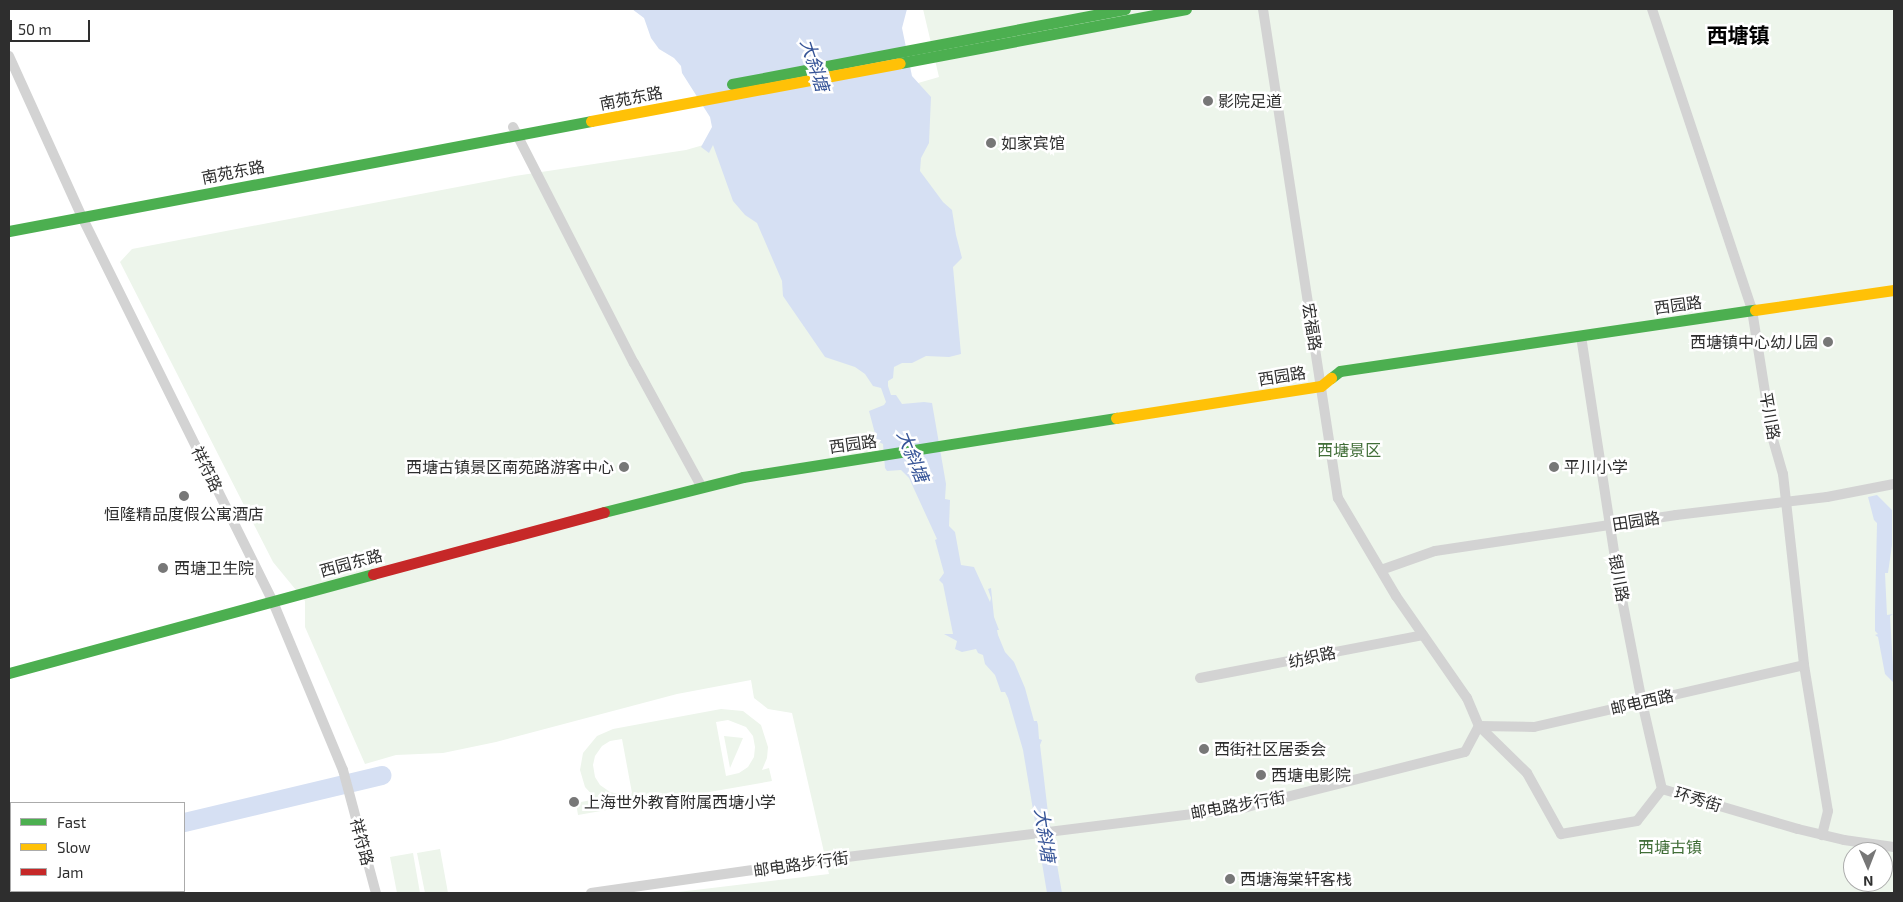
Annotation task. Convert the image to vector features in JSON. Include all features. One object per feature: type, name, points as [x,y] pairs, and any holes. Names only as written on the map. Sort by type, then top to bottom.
[{"type":"street","name":"南苑东路","points":[[580,119],[1008,30],[1125,9]]},
{"type":"street","name":"南苑东路","points":[[80,214],[515,131],[1186,9]]},
{"type":"street","name":"宏福路","points":[[1263,9],[1338,498],[1381,570],[1467,698],[1479,726]]},
{"type":"street","name":"平川路","points":[[1652,9],[1752,310],[1772,436],[1783,474],[1804,665],[1828,811],[1822,835]]},
{"type":"street","name":"祥符路","points":[[9,56],[80,214],[273,602],[343,770],[376,893]]},
{"type":"street","points":[[515,131],[634,363],[701,486]]},
{"type":"street","points":[[9,223],[80,214]]},
{"type":"street","points":[[9,231],[80,214]]},
{"type":"street","name":"西园路","points":[[701,486],[743,477],[1321,386],[1340,371],[1894,290]]},
{"type":"street","name":"银川路","points":[[1581,336],[1610,525],[1642,702],[1662,789]]},
{"type":"street","name":"田园路","points":[[1381,570],[1435,551],[1610,525],[1827,497],[1894,484]]},
{"type":"street","name":"西园东路","points":[[9,673],[701,486]]},
{"type":"street","name":"纺织路","points":[[1200,678],[1423,635]]},
{"type":"street","name":"邮电西路","points":[[1479,726],[1534,727],[1804,665]]},
{"type":"street","name":"环秀街","points":[[1479,726],[1527,773],[1561,834],[1637,821],[1662,789],[1822,835],[1894,847]]},
{"type":"street","name":"邮电路步行街","points":[[591,893],[1011,836],[1247,807],[1465,752],[1479,726]]},
{"type":"green space","name":"西塘景区","points":[[923,9],[1894,9],[1894,893],[670,893],[829,874],[792,713],[768,709],[754,698],[751,680],[677,694],[496,742],[443,753],[396,755],[365,764],[305,627],[305,601],[273,562],[120,262],[132,249],[515,176],[686,150],[939,77]]},
{"type":"green space","points":[[721,709],[743,711],[761,725],[768,747],[767,758],[762,770],[769,768],[772,781],[578,815],[576,803],[596,799],[585,787],[580,770],[583,753],[597,736],[613,729]],"holes":[[[728,720],[746,727],[753,736],[755,747],[754,757],[748,767],[739,773],[726,776],[716,722]],[[622,739],[632,793],[622,795],[610,792],[600,785],[595,777],[593,765],[595,756],[602,746],[610,741]]]},
{"type":"green space","points":[[724,736],[743,738],[730,768]]},
{"type":"green space","points":[[440,849],[448,893],[425,893],[417,853]]},
{"type":"green space","points":[[413,853],[420,893],[397,893],[390,857]]},
{"type":"water","name":"大斜塘","points":[[632,9],[907,9],[902,28],[912,76],[931,97],[929,143],[921,158],[920,171],[943,202],[952,210],[962,258],[953,267],[961,354],[949,357],[926,356],[912,363],[902,363],[894,367],[893,378],[888,381],[888,386],[891,395],[896,395],[902,404],[932,403],[946,484],[945,499],[950,500],[949,526],[955,532],[961,565],[974,567],[990,602],[991,598],[988,589],[991,588],[994,617],[999,630],[997,630],[998,635],[1005,652],[1014,662],[1025,688],[1034,721],[1037,721],[1039,739],[1042,740],[1040,745],[1048,813],[1062,893],[1047,893],[1023,750],[1008,698],[1005,692],[1001,692],[995,675],[985,664],[983,655],[978,653],[976,649],[962,652],[955,649],[957,641],[944,634],[953,634],[943,584],[939,580],[944,573],[935,540],[937,539],[909,478],[901,470],[887,471],[885,468],[883,444],[877,441],[869,411],[884,405],[886,402],[881,388],[873,386],[865,374],[855,367],[825,357],[783,296],[782,281],[757,223],[745,215],[733,201],[713,145],[709,153],[701,147],[712,127],[710,117],[682,73],[681,66],[674,58],[659,49],[651,38],[644,18]]},
{"type":"water","points":[[1877,495],[1892,510],[1892,545],[1888,573],[1885,573],[1887,615],[1893,614],[1890,616],[1894,683],[1885,674],[1878,637],[1875,635],[1878,634],[1875,631],[1877,523],[1874,520],[1868,497]]},
{"type":"waterway","points":[[185,822],[381,775]]},
{"type":"traffic: fast","points":[[732,84],[1125,9]]},
{"type":"traffic: fast","points":[[900,63],[1186,9]]},
{"type":"traffic: fast","points":[[9,231],[591,121]]},
{"type":"traffic: fast","points":[[1331,378],[1340,371],[1755,310]]},
{"type":"traffic: fast","points":[[604,512],[743,477],[1116,418]]},
{"type":"traffic: fast","points":[[9,673],[373,574]]},
{"type":"traffic: slow","points":[[591,121],[900,63]]},
{"type":"traffic: slow","points":[[1755,310],[1894,290]]},
{"type":"traffic: slow","points":[[1116,418],[1321,386],[1331,378]]},
{"type":"traffic: jam","points":[[373,574],[604,512]]},
{"type":"place","name":"影院足道","points":[[1208,101]]},
{"type":"place","name":"如家宾馆","points":[[991,143]]},
{"type":"place","name":"西塘镇中心幼儿园","points":[[1828,342]]},
{"type":"place","name":"西塘古镇景区南苑路游客中心","points":[[624,467]]},
{"type":"place","name":"平川小学","points":[[1554,467]]},
{"type":"place","name":"恒隆精品度假公寓酒店","points":[[184,496]]},
{"type":"place","name":"西塘卫生院","points":[[163,568]]},
{"type":"place","name":"西街社区居委会","points":[[1204,749]]},
{"type":"place","name":"西塘电影院","points":[[1261,775]]},
{"type":"place","name":"上海世外教育附属西塘小学","points":[[574,802]]},
{"type":"place","name":"西塘海棠轩客栈","points":[[1230,879]]},
{"type":"district","name":"西塘镇","points":[[1738,35]]},
{"type":"park label","name":"西塘古镇","points":[[1670,847]]}]
